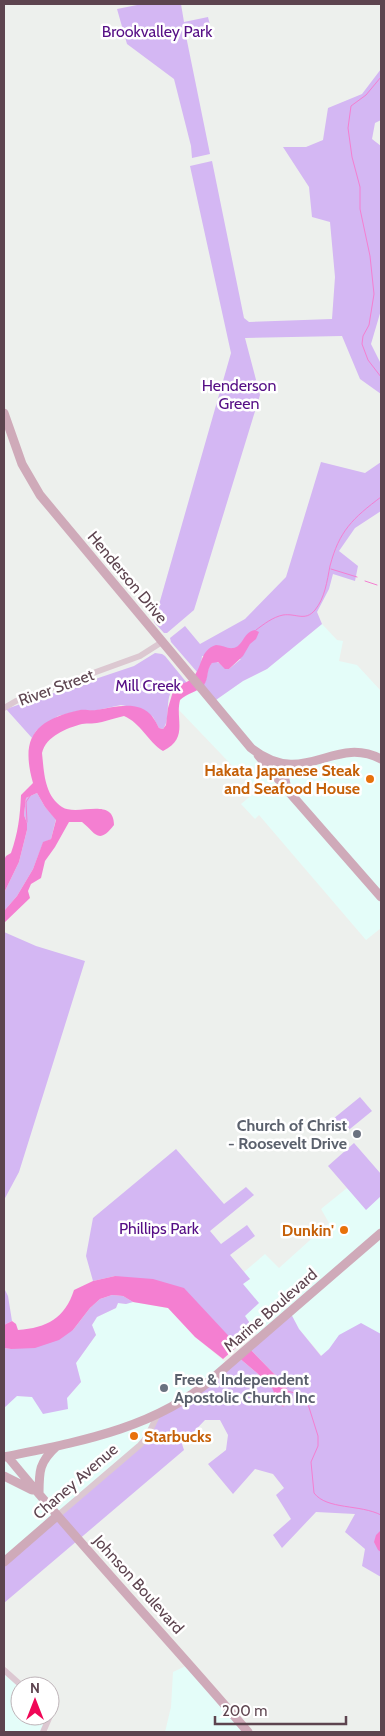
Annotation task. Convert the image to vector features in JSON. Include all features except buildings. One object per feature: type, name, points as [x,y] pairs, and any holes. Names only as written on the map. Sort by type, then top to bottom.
[{"type":"main road","name":"Henderson Drive","points":[[4,413],[22,464],[40,495],[251,748],[381,897]]},
{"type":"main road","name":"Henderson Drive","points":[[251,748],[262,756],[286,765],[285,784],[290,792]]},
{"type":"main road","points":[[286,765],[301,765],[347,753],[374,755],[381,759]]},
{"type":"main road","name":"Marine Boulevard","points":[[6,1457],[116,1431],[157,1416],[194,1394],[381,1233]]},
{"type":"main road","points":[[39,1494],[41,1464],[48,1454],[59,1445]]},
{"type":"main road","name":"Johnson Boulevard","points":[[6,1457],[180,1652],[248,1732]]},
{"type":"main road","points":[[4,1476],[39,1494]]},
{"type":"main road","name":"Chaney Avenue","points":[[4,1562],[57,1516]]},
{"type":"street","name":"River Street","points":[[4,708],[24,698],[140,656],[162,642]]},
{"type":"street","name":"Chaney Avenue","points":[[57,1516],[140,1445],[147,1437],[157,1416]]},
{"type":"shaded area","points":[[322,624],[337,640],[343,641],[339,661],[357,665],[381,691],[381,928],[366,940],[259,815],[255,819],[241,804],[259,789],[244,778],[178,709],[181,698],[199,689],[213,702],[243,681],[267,669]]},
{"type":"shaded area","points":[[251,631],[259,632],[256,639],[250,644],[243,656],[229,669],[225,669],[218,662],[212,663],[204,685],[180,700],[179,728],[176,740],[163,751],[135,723],[124,716],[99,723],[82,724],[64,730],[52,737],[42,753],[44,775],[48,789],[56,802],[62,807],[69,809],[102,809],[108,811],[112,816],[114,825],[104,835],[100,836],[82,822],[69,822],[45,861],[41,878],[31,884],[28,891],[30,898],[4,923],[4,911],[17,896],[33,869],[43,842],[51,839],[56,820],[45,807],[37,793],[26,798],[24,815],[27,830],[19,862],[4,893],[4,860],[11,853],[15,839],[21,795],[33,783],[29,767],[29,754],[30,742],[35,733],[42,725],[65,714],[80,710],[124,706],[141,708],[152,716],[159,728],[163,729],[166,725],[168,708],[174,688],[189,681],[194,676],[207,650],[216,645],[236,647]]},
{"type":"shaded area","points":[[347,1188],[366,1209],[381,1196],[381,1488],[322,1356],[299,1329],[290,1312],[259,1339],[245,1316],[243,1283],[250,1279],[244,1272],[265,1254],[279,1268],[329,1223],[321,1209]]},
{"type":"shaded area","points":[[115,1276],[153,1279],[184,1288],[238,1346],[223,1359],[195,1337],[168,1308],[133,1302],[123,1296],[112,1295],[100,1299],[90,1308],[73,1330],[59,1340],[35,1348],[4,1348],[4,1325],[12,1321],[16,1324],[18,1330],[46,1324],[54,1320],[66,1308],[74,1290],[93,1281]]},
{"type":"shaded area","points":[[133,1302],[168,1308],[195,1337],[229,1365],[4,1562],[4,1408],[16,1396],[67,1398],[81,1382],[76,1363],[96,1335],[92,1325],[97,1317],[116,1308],[118,1303],[126,1304]]},
{"type":"shaded area","points":[[249,1348],[284,1384],[293,1398],[283,1407],[277,1400],[271,1385],[238,1357]]},
{"type":"shaded area","points":[[381,1530],[381,1552],[374,1542],[376,1535]]},
{"type":"shaded area","points":[[190,1664],[248,1732],[165,1732],[171,1707],[173,1672]]},
{"type":"shaded area","points":[[4,1670],[10,1676],[10,1726],[46,1726],[43,1732],[4,1732]]},
{"type":"green space","name":"Brookvalley Park","points":[[142,4],[181,4],[184,22],[208,17],[210,25],[185,31],[210,154],[192,158],[191,146],[174,79],[127,44],[117,9]]},
{"type":"green space","name":"Henderson Green","points":[[381,69],[381,120],[375,123],[372,139],[381,146],[381,310],[371,344],[381,364],[381,394],[360,379],[342,336],[245,338],[260,395],[194,610],[167,633],[164,633],[154,622],[231,353],[190,166],[212,161],[244,318],[249,322],[332,319],[335,277],[330,222],[312,217],[309,187],[283,147],[306,147],[323,140],[328,108],[362,94]]},
{"type":"green space","points":[[321,462],[365,473],[381,462],[381,511],[355,528],[339,551],[358,566],[355,581],[333,574],[329,589],[317,612],[322,624],[267,669],[243,681],[213,702],[203,686],[211,664],[214,661],[229,669],[241,659],[202,656],[201,666],[197,672],[171,642],[170,638],[185,626],[200,644],[245,619],[286,577]]},
{"type":"green space","name":"Mill Creek","points":[[155,653],[165,656],[187,683],[176,686],[171,691],[166,724],[163,729],[159,728],[153,717],[142,709],[121,705],[93,711],[82,710],[58,716],[36,731],[32,738],[6,709],[134,666]]},
{"type":"green space","points":[[37,793],[45,807],[56,819],[51,839],[43,843],[33,869],[17,896],[4,911],[4,893],[19,862],[27,830],[24,815],[26,798]]},
{"type":"green space","points":[[4,932],[36,946],[85,961],[19,1172],[4,1200]]},
{"type":"green space","points":[[360,1097],[372,1111],[345,1133],[333,1119]]},
{"type":"green space","points":[[354,1143],[381,1174],[381,1196],[366,1210],[328,1166]]},
{"type":"green space","name":"Phillips Park","points":[[176,1149],[224,1204],[246,1187],[254,1195],[210,1231],[221,1244],[247,1225],[255,1236],[230,1255],[250,1279],[243,1284],[259,1303],[245,1316],[256,1332],[239,1346],[115,1276],[93,1281],[86,1256],[93,1218]]},
{"type":"green space","points":[[4,1288],[8,1296],[12,1321],[4,1325]]},
{"type":"green space","points":[[112,1295],[123,1296],[133,1302],[126,1304],[118,1303],[116,1308],[97,1317],[92,1325],[96,1335],[76,1363],[81,1382],[67,1398],[68,1409],[43,1414],[32,1397],[17,1396],[4,1408],[4,1348],[11,1349],[73,1330],[90,1308],[100,1299]]},
{"type":"green space","points":[[290,1312],[299,1329],[321,1356],[329,1349],[339,1335],[361,1323],[381,1334],[381,1577],[362,1566],[365,1549],[345,1532],[355,1514],[316,1512],[282,1548],[273,1535],[291,1519],[276,1495],[284,1488],[273,1474],[255,1469],[233,1494],[208,1464],[226,1450],[228,1435],[220,1420],[205,1420],[182,1444],[184,1450],[4,1603],[4,1562],[140,1445],[157,1416],[238,1357],[271,1385],[283,1407],[293,1399],[284,1384],[249,1348]]},
{"type":"waterway","points":[[381,77],[366,95],[351,106],[348,128],[352,157],[360,187],[360,209],[370,256],[374,294],[369,325],[363,336],[362,344],[368,360],[381,377]]},
{"type":"waterway","name":"Mill Creek","points":[[256,630],[279,616],[308,616],[315,610],[323,595],[330,566],[343,534],[362,512],[381,497]]},
{"type":"waterway","points":[[331,569],[357,577]]},
{"type":"waterway","points":[[365,581],[377,585]]},
{"type":"waterway","name":"Mill Creek","points":[[27,822],[26,802],[32,793]]},
{"type":"waterway","points":[[287,1391],[299,1394],[307,1401],[318,1436],[318,1446],[311,1462],[314,1493],[335,1505],[364,1509],[381,1515]]},
{"type":"place","name":"Hakata Japanese Steak and Seafood House","points":[[370,779]]},
{"type":"place","name":"Church of Christ - Roosevelt Drive","points":[[357,1134]]},
{"type":"place","name":"Dunkin'","points":[[344,1230]]},
{"type":"place","name":"Free & Independent Apostolic Church Inc","points":[[164,1388]]},
{"type":"place","name":"Starbucks","points":[[134,1436]]}]
